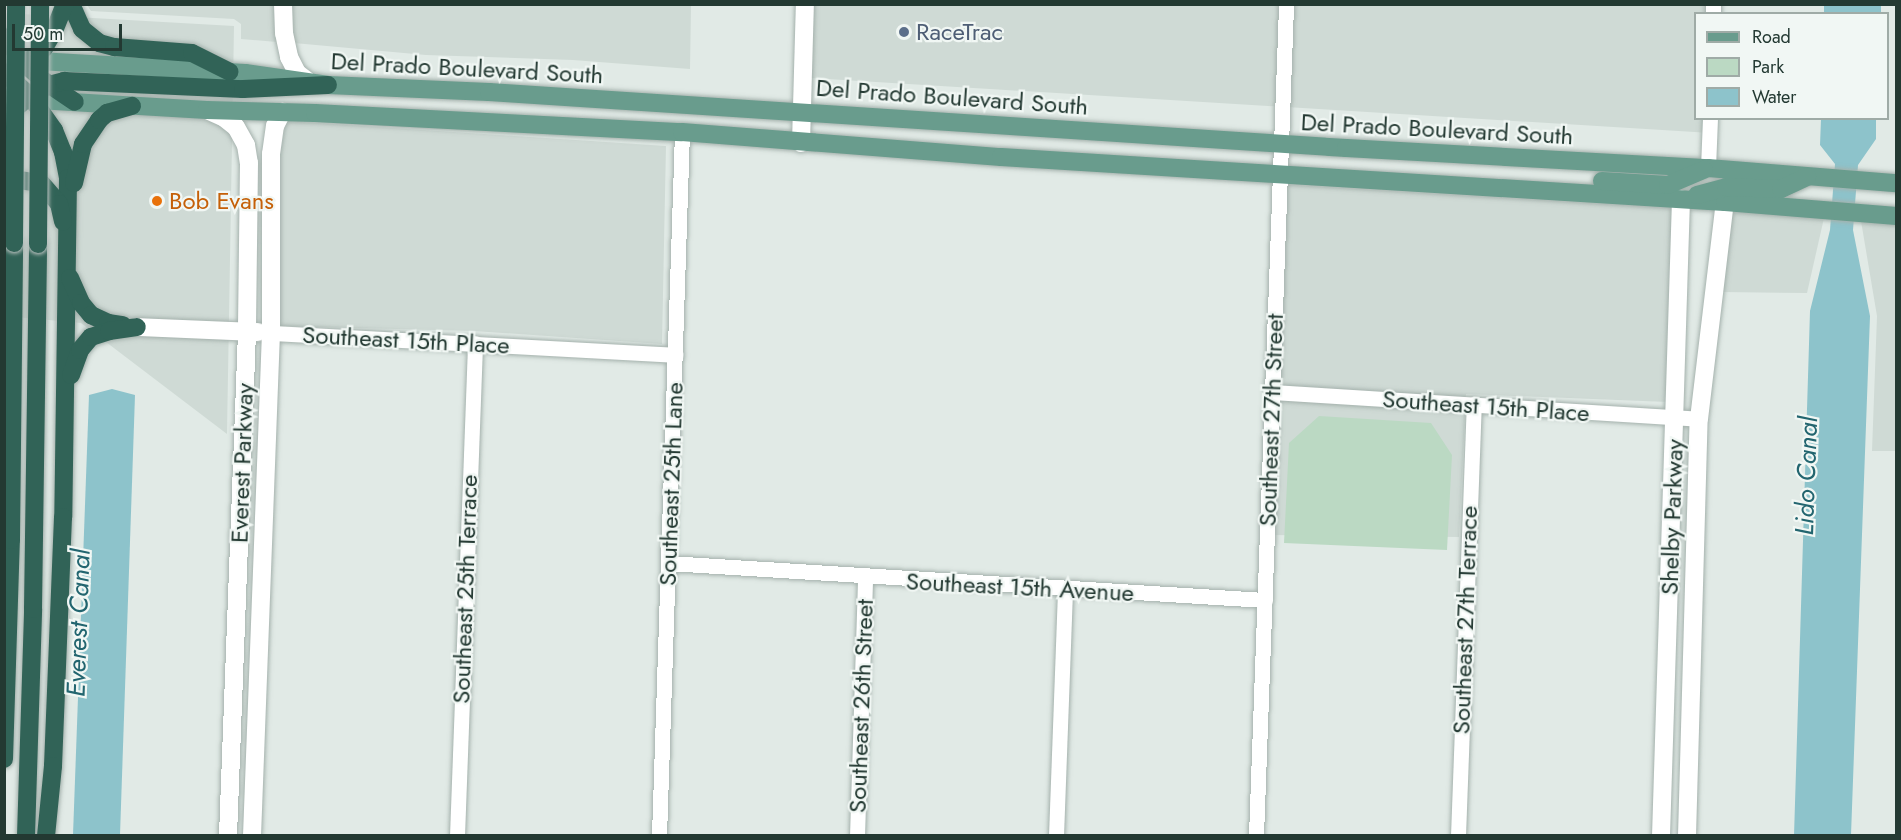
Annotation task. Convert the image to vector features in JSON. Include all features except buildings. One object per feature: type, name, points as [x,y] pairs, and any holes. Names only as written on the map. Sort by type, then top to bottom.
[{"type":"highway","points":[[4,759],[12,540],[16,4]]},
{"type":"highway","points":[[26,836],[33,609],[40,4]]},
{"type":"highway","points":[[46,836],[53,765],[69,209],[63,152],[54,130],[30,98],[4,72],[44,48],[54,31],[64,4]]},
{"type":"highway","points":[[71,4],[82,30],[99,43],[114,47],[192,53],[230,72]]},
{"type":"highway","points":[[4,37],[21,61],[49,86],[75,102]]},
{"type":"highway","points":[[4,122],[30,98],[49,86],[74,80],[243,89],[328,85]]},
{"type":"highway","points":[[69,209],[83,144],[103,115],[132,106]]},
{"type":"highway","points":[[4,185],[19,180],[30,180],[41,183],[49,190],[59,204],[68,241]]},
{"type":"highway","points":[[68,273],[81,303],[91,315],[108,323],[137,327]]},
{"type":"highway","points":[[64,399],[76,359],[85,341],[109,331],[137,327]]},
{"type":"main road","name":"Del Prado Boulevard South","points":[[21,61],[230,72],[328,85],[802,111],[1281,144],[1708,168],[1896,183]]},
{"type":"main road","points":[[4,98],[207,110],[682,132],[801,142],[1725,202],[1896,216]]},
{"type":"main road","points":[[1569,192],[1601,181],[1668,185],[1708,168]]},
{"type":"main road","points":[[1681,199],[1726,187],[1781,189],[1813,177]]},
{"type":"street","points":[[283,4],[284,33],[289,57],[297,73],[309,82]]},
{"type":"street","points":[[801,142],[805,4]]},
{"type":"street","name":"Southeast 27th Street","points":[[1257,836],[1286,4]]},
{"type":"street","name":"Everest Parkway","points":[[207,110],[223,117],[236,127],[248,153],[247,332],[228,836]]},
{"type":"street","name":"Everest Parkway","points":[[252,836],[271,333],[271,154],[275,126],[282,112]]},
{"type":"street","points":[[1708,168],[1710,120]]},
{"type":"street","name":"Southeast 25th Lane","points":[[659,836],[682,132]]},
{"type":"street","name":"Shelby Parkway","points":[[1661,836],[1676,418],[1681,199]]},
{"type":"street","name":"Shelby Parkway","points":[[1687,836],[1699,419],[1725,202]]},
{"type":"street","name":"Southeast 15th Place","points":[[137,327],[475,343],[675,356]]},
{"type":"street","name":"Southeast 25th Terrace","points":[[457,836],[475,343]]},
{"type":"street","name":"Southeast 15th Place","points":[[1272,392],[1699,419]]},
{"type":"street","name":"Southeast 27th Terrace","points":[[1458,836],[1474,404]]},
{"type":"street","name":"Southeast 15th Avenue","points":[[668,563],[1265,600]]},
{"type":"street","name":"Southeast 26th Street","points":[[857,836],[865,577]]},
{"type":"street","points":[[1056,836],[1065,589]]},
{"type":"shaded area","points":[[87,5],[275,5],[277,42],[241,39],[241,24],[234,19],[91,11]]},
{"type":"shaded area","points":[[292,5],[691,5],[690,69],[573,60],[426,55],[294,43]]},
{"type":"shaded area","points":[[814,5],[1712,5],[1711,12],[1694,12],[1694,120],[1711,120],[1711,133],[811,78]]},
{"type":"shaded area","points":[[4,13],[234,26],[227,434],[81,323],[5,316]]},
{"type":"shaded area","points":[[286,121],[666,146],[662,344],[474,331],[279,326],[280,154]]},
{"type":"shaded area","points":[[1276,184],[1672,208],[1668,402],[1466,394],[1459,537],[1262,535]]},
{"type":"shaded area","points":[[1732,211],[1824,218],[1807,293],[1721,292]]},
{"type":"shaded area","points":[[1861,221],[1896,223],[1896,451],[1872,451],[1877,316]]},
{"type":"green space","points":[[1319,416],[1431,423],[1452,455],[1447,550],[1284,543],[1289,443]]},
{"type":"water","points":[[1824,5],[1881,5],[1881,12],[1824,12]]},
{"type":"water","name":"Lido Canal","points":[[1821,120],[1876,120],[1876,139],[1858,165],[1853,230],[1870,316],[1851,835],[1794,836],[1810,311],[1830,230],[1835,164],[1820,145]]},
{"type":"water","points":[[112,389],[135,395],[120,835],[73,835],[89,395]]},
{"type":"place","name":"RaceTrac","points":[[904,32]]},
{"type":"place","name":"Bob Evans","points":[[157,201]]},
{"type":"water label","name":"Everest Canal","points":[[79,623]]}]
